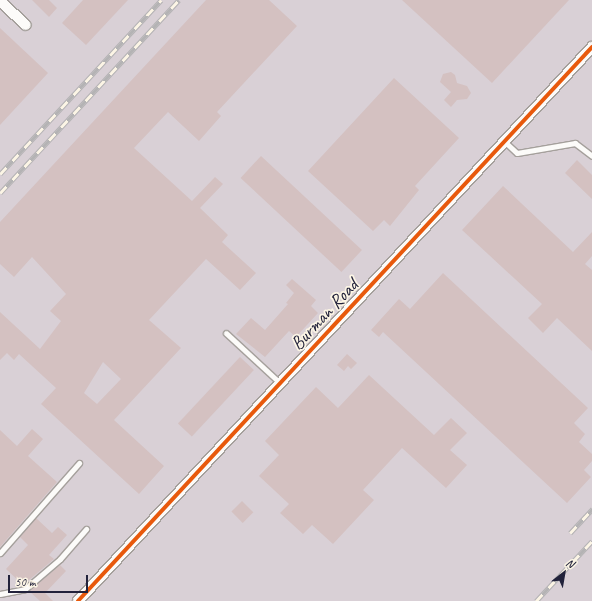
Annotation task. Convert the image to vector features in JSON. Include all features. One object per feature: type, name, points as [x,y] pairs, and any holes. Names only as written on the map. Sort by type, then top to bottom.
[{"type":"street","points":[[0,1],[26,25]]},
{"type":"street","name":"Burman Road","points":[[78,601],[592,47]]},
{"type":"lane","points":[[505,142],[517,153],[575,143],[592,156]]},
{"type":"lane","points":[[226,333],[280,383]]},
{"type":"lane","points":[[0,553],[79,463]]},
{"type":"lane","points":[[0,594],[25,589],[60,559],[86,529]]},
{"type":"shaded area","points":[[0,0],[592,0],[592,601],[0,601]]},
{"type":"building","points":[[32,0],[49,0],[57,8],[49,17]]},
{"type":"building","points":[[83,0],[128,0],[86,45],[62,23]]},
{"type":"building","points":[[206,0],[269,0],[297,26],[217,112],[221,116],[199,141],[168,112],[134,148],[192,201],[215,177],[223,184],[200,208],[228,235],[222,242],[256,273],[240,290],[206,259],[149,320],[181,348],[114,420],[164,466],[139,494],[41,404],[56,388],[19,354],[14,360],[7,353],[0,360],[0,312],[40,349],[61,321],[50,311],[66,294],[32,257],[14,277],[0,264],[0,222]],"holes":[[[103,362],[121,379],[97,404],[84,393]]]},
{"type":"building","points":[[402,0],[569,0],[492,83]]},
{"type":"building","points":[[0,28],[48,73],[0,125]]},
{"type":"building","points":[[451,72],[455,75],[457,83],[467,86],[471,93],[467,99],[457,100],[451,107],[444,100],[451,92],[440,82],[443,74]]},
{"type":"building","points":[[394,78],[459,138],[415,186],[419,190],[390,226],[384,220],[373,231],[308,171]]},
{"type":"building","points":[[261,156],[362,250],[341,272],[241,178]]},
{"type":"building","points":[[577,160],[592,175],[592,199],[565,173]]},
{"type":"building","points":[[503,186],[573,252],[592,232],[592,256],[585,264],[592,270],[592,351],[557,318],[543,333],[528,318],[542,304],[462,230]]},
{"type":"building","points":[[443,273],[588,408],[574,423],[585,434],[579,442],[592,454],[592,461],[584,470],[591,477],[567,503],[383,332],[379,337],[371,330],[399,299],[410,309]]},
{"type":"building","points":[[292,279],[316,300],[311,306],[318,313],[296,337],[289,331],[265,357],[236,334],[251,318],[265,330],[288,304],[286,303],[294,293],[286,285]]},
{"type":"building","points":[[347,354],[357,363],[351,369],[348,366],[344,371],[337,365]]},
{"type":"building","points":[[240,357],[254,370],[192,437],[178,424]]},
{"type":"building","points":[[369,375],[434,435],[451,418],[467,433],[450,450],[467,465],[446,488],[402,448],[363,490],[374,500],[333,544],[312,525],[303,534],[280,513],[289,504],[259,476],[279,455],[265,441],[316,387],[338,408]]},
{"type":"building","points":[[32,429],[43,439],[28,456],[57,482],[0,547],[0,430],[17,446]]},
{"type":"building","points":[[242,501],[253,512],[243,523],[231,512]]},
{"type":"building","points":[[36,518],[52,533],[58,527],[67,535],[49,555],[54,559],[23,585],[6,569],[28,545],[20,537]]},
{"type":"building","points":[[60,565],[66,571],[45,593],[53,601],[40,601],[29,591]]},
{"type":"railway","points":[[0,174],[161,0]]},
{"type":"railway","points":[[0,193],[179,0]]},
{"type":"railway","points":[[570,533],[592,509]]},
{"type":"railway","points":[[536,601],[592,541]]},
{"type":"cycle path","points":[[78,601],[592,47]]}]
